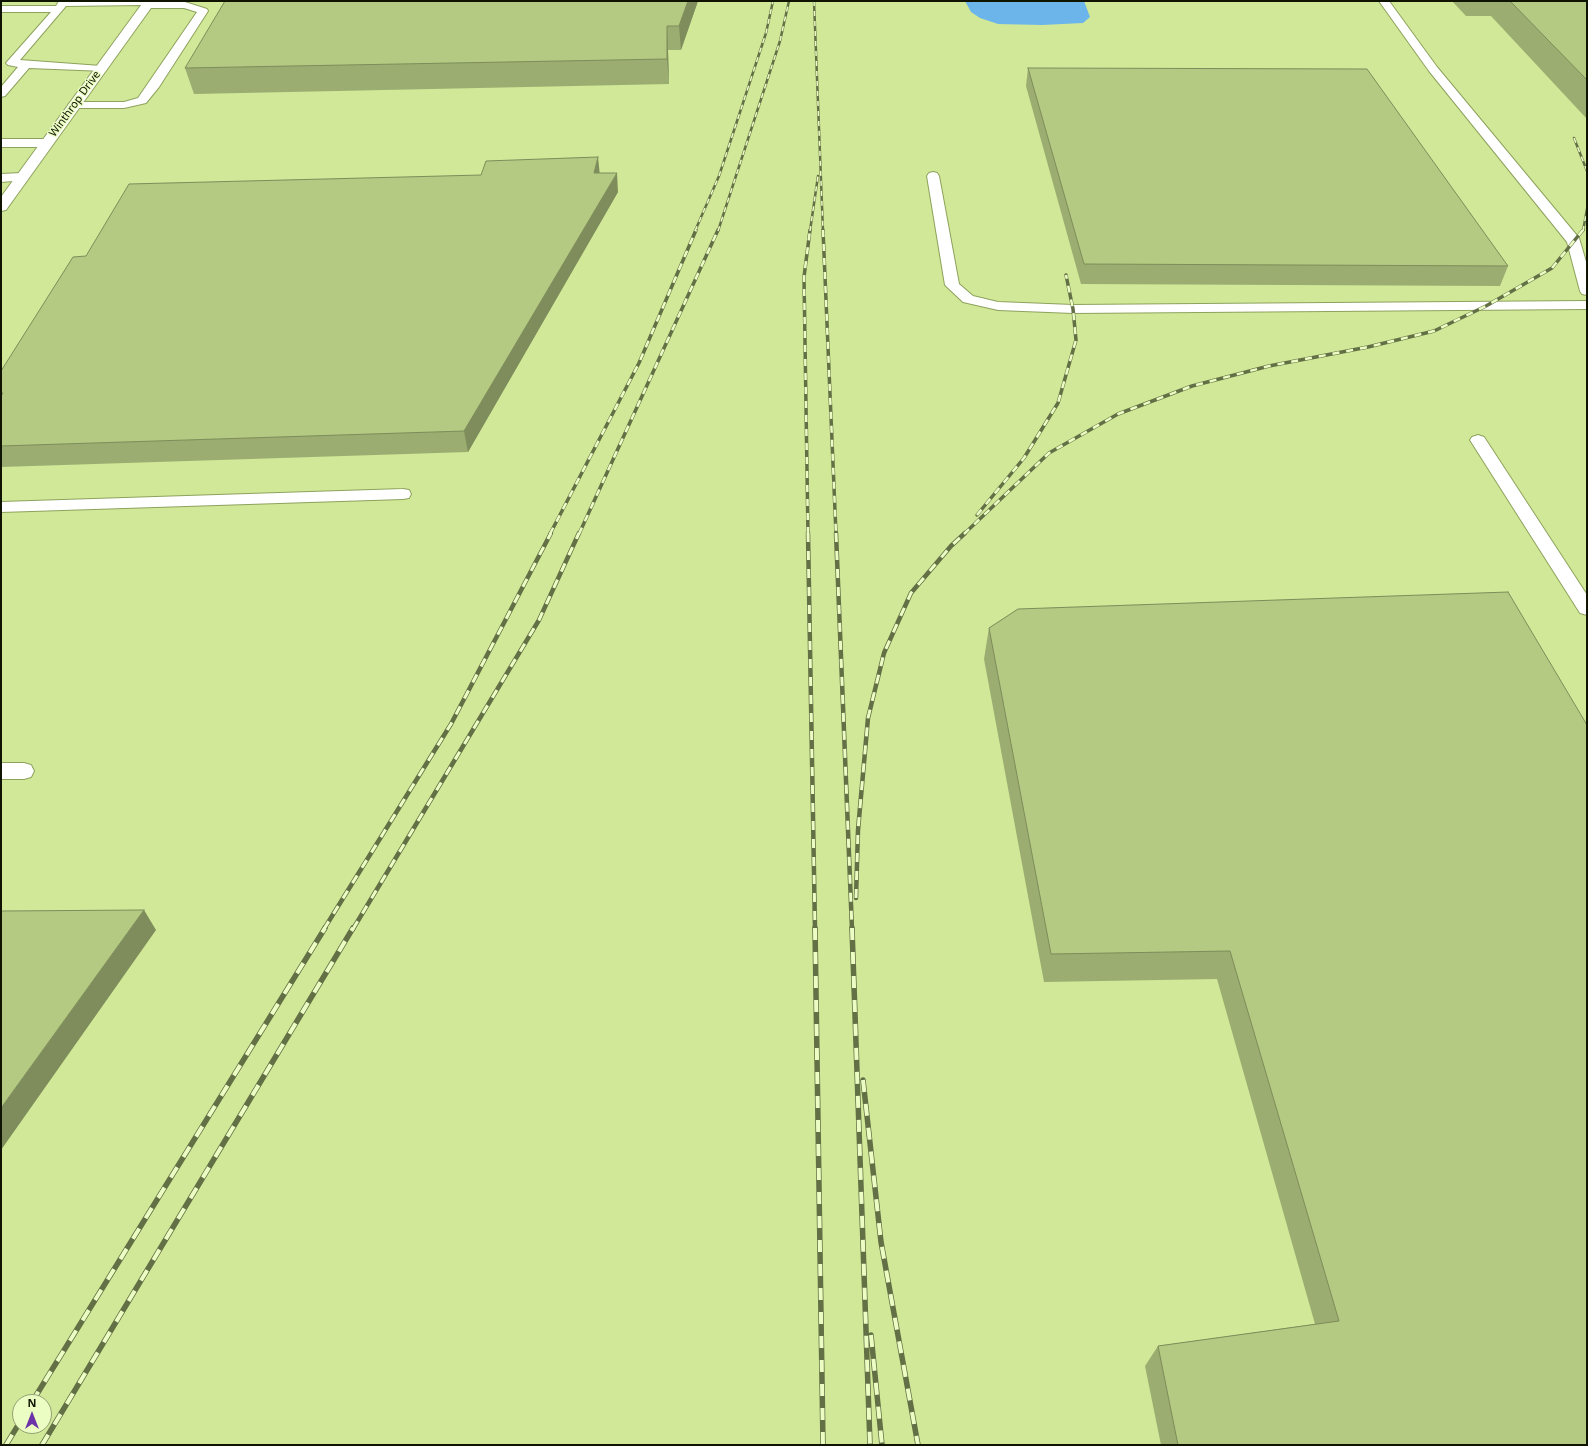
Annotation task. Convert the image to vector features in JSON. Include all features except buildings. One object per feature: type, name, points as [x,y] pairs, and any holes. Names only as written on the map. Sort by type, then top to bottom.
[{"type":"street","name":"Winthrop Drive","points":[[1,206],[149,3]]},
{"type":"lane","points":[[1384,1],[1433,69],[1574,241],[1587,291]]},
{"type":"lane","points":[[74,105],[124,105],[142,101],[153,87],[203,11],[186,5],[149,3],[64,3],[12,64],[101,69]]},
{"type":"lane","points":[[1,10],[59,8]]},
{"type":"lane","points":[[1,94],[26,64]]},
{"type":"lane","points":[[1,143],[46,143]]},
{"type":"lane","points":[[933,176],[952,285],[968,299],[998,306],[1073,309],[1587,305]]},
{"type":"lane","points":[[1,178],[22,177]]},
{"type":"lane","points":[[1478,440],[1587,609]]},
{"type":"lane","points":[[1,507],[403,494]]},
{"type":"lane","points":[[1,771],[24,771]]},
{"type":"shaded area","points":[[1,1],[1587,1],[1587,1445],[1,1445]]},
{"type":"water","points":[[965,1],[1084,1],[1090,17],[1083,23],[1042,25],[998,24],[980,18],[971,12]]},
{"type":"railway","points":[[695,231],[719,176],[766,33],[773,1]]},
{"type":"railway","points":[[718,231],[780,41],[789,1]]},
{"type":"railway","points":[[814,1],[823,231]]},
{"type":"railway","points":[[1574,138],[1587,171]]},
{"type":"railway","points":[[810,231],[818,176]]},
{"type":"railway","points":[[1583,231],[1587,209]]},
{"type":"railway","points":[[550,534],[639,363],[696,230]]},
{"type":"railway","points":[[579,534],[718,230]]},
{"type":"railway","points":[[808,534],[804,277],[810,230]]},
{"type":"railway","points":[[823,230],[836,534]]},
{"type":"railway","points":[[964,534],[1049,453],[1118,414],[1192,386],[1269,366],[1368,347],[1434,331],[1486,306],[1552,268],[1583,230]]},
{"type":"railway","points":[[977,515],[1024,458],[1058,403],[1076,340],[1073,309],[1066,275]]},
{"type":"railway","points":[[324,929],[451,724],[551,533]]},
{"type":"railway","points":[[353,929],[539,620],[579,533]]},
{"type":"railway","points":[[808,533],[815,929]]},
{"type":"railway","points":[[836,533],[852,929]]},
{"type":"railway","points":[[856,898],[858,830],[868,718],[884,653],[911,593],[951,546],[965,533]]},
{"type":"railway","points":[[37,1394],[325,928]]},
{"type":"railway","points":[[42,1445],[353,928]]},
{"type":"railway","points":[[815,928],[823,1445]]},
{"type":"railway","points":[[852,928],[870,1445]]},
{"type":"railway","points":[[863,1080],[881,1242],[918,1445]]},
{"type":"railway","points":[[871,1335],[882,1445]]},
{"type":"railway","points":[[6,1445],[13,1434]]}]
